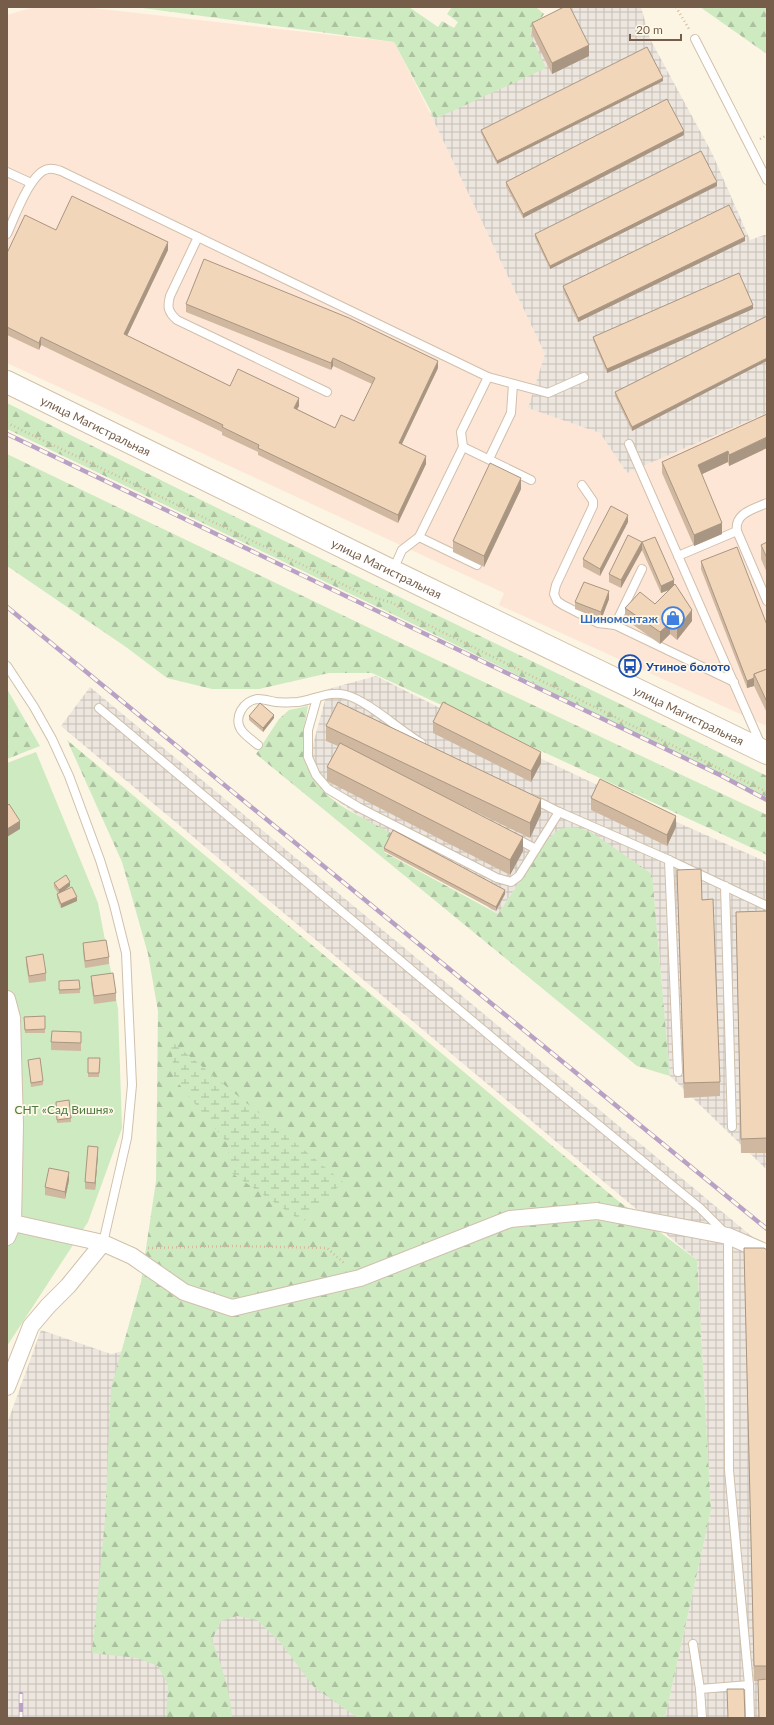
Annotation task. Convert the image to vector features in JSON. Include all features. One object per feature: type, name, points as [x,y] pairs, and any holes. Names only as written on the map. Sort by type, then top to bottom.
[{"type":"main road","name":"улица Магистральная","points":[[7,382],[766,752]]},
{"type":"street","points":[[7,999],[12,1018],[10,1230],[103,1243],[132,1256],[184,1292],[232,1308],[360,1278],[510,1219],[597,1211],[728,1236],[767,1253]]},
{"type":"street","points":[[7,1387],[31,1326],[68,1286],[103,1243]]},
{"type":"lane","points":[[695,39],[767,180]]},
{"type":"lane","points":[[7,234],[31,184],[39,173],[49,169],[61,171],[488,377],[548,393],[584,377]]},
{"type":"lane","points":[[7,172],[31,184]]},
{"type":"lane","points":[[198,237],[170,296],[167,305],[170,314],[177,320],[326,392]]},
{"type":"lane","points":[[392,571],[402,550],[419,537],[463,447],[461,432],[488,377]]},
{"type":"lane","points":[[489,459],[511,412],[513,384]]},
{"type":"lane","points":[[628,444],[766,752]]},
{"type":"lane","points":[[463,447],[531,480]]},
{"type":"lane","points":[[582,485],[593,502],[593,506],[556,585],[554,594],[557,601],[563,606],[598,623],[615,625],[734,682]]},
{"type":"lane","points":[[767,503],[745,513],[739,518],[736,524],[737,531],[767,601]]},
{"type":"lane","points":[[678,556],[737,531]]},
{"type":"lane","points":[[419,537],[477,565]]},
{"type":"lane","points":[[615,625],[642,569]]},
{"type":"lane","points":[[7,666],[34,707],[52,739],[69,776],[100,860],[114,905],[126,953],[132,1085],[127,1138],[103,1243]]},
{"type":"lane","points":[[258,745],[242,731],[239,726],[239,714],[248,703],[259,699],[285,702],[303,701],[335,694],[351,696],[371,708],[404,733],[431,749]]},
{"type":"lane","points":[[317,698],[308,730],[308,757],[316,775],[328,789],[358,807],[503,881],[511,882],[519,876],[558,812]]},
{"type":"lane","points":[[99,708],[513,1055],[700,1208],[728,1236],[730,1470],[749,1685],[750,1718]]},
{"type":"lane","points":[[524,795],[558,812],[669,860],[767,906]]},
{"type":"lane","points":[[508,835],[536,848]]},
{"type":"lane","points":[[669,860],[678,1072]]},
{"type":"lane","points":[[725,886],[732,1127]]},
{"type":"lane","points":[[693,1644],[700,1689],[702,1718]]},
{"type":"lane","points":[[700,1689],[749,1685]]},
{"type":"path","points":[[676,7],[695,39]]},
{"type":"path","points":[[7,423],[365,595],[393,603],[414,618],[767,792]]},
{"type":"path","points":[[132,1256],[141,1250],[153,1247],[234,1246],[327,1248],[360,1278]]},
{"type":"shaded area","points":[[34,7],[84,7],[394,42],[430,113],[545,354],[529,408],[600,433],[627,473],[767,413],[767,726],[499,605],[504,593],[7,363],[7,15]]},
{"type":"shaded area","points":[[561,7],[641,7],[650,39],[712,153],[750,240],[767,234],[767,413],[627,473],[600,433],[528,408],[545,354],[430,113]]},
{"type":"shaded area","points":[[376,676],[544,760],[681,824],[767,862],[767,1170],[670,1076],[652,874],[547,840],[498,914],[304,778],[328,689]]},
{"type":"shaded area","points":[[90,687],[767,1249],[767,1718],[665,1718],[711,1510],[697,1260],[61,726]]},
{"type":"shaded area","points":[[335,1300],[410,1718],[7,1718],[7,1424],[41,1330],[111,1354]]},
{"type":"green space","points":[[135,7],[409,7],[438,27],[442,21],[454,28],[458,22],[447,14],[452,7],[536,7],[544,14],[530,34],[546,68],[435,119],[394,42]]},
{"type":"green space","points":[[700,7],[767,7],[767,54]]},
{"type":"green space","points":[[7,403],[196,498],[767,776],[767,797],[411,623],[7,429]]},
{"type":"green space","points":[[7,454],[386,636],[767,815],[767,855],[372,673],[329,673],[259,689],[212,689],[167,678],[126,647],[7,566]]},
{"type":"green space","points":[[7,689],[40,746],[7,759]]},
{"type":"green space","points":[[308,706],[303,748],[305,761],[311,775],[319,786],[341,805],[393,834],[384,852],[498,914],[547,840],[558,830],[567,827],[578,828],[591,832],[652,874],[670,1076],[637,1066],[256,754],[279,719],[289,710]]},
{"type":"green space","points":[[67,740],[617,1200],[697,1260],[711,1510],[665,1718],[358,1718],[314,1687],[280,1642],[257,1620],[237,1616],[221,1621],[212,1640],[228,1688],[232,1718],[166,1718],[168,1685],[158,1666],[137,1658],[92,1653],[105,1520],[111,1388],[141,1282],[156,1181],[158,1011],[148,954],[122,862]]},
{"type":"green space","name":"СНТ «Сад Вишня»","points":[[36,752],[98,903],[118,1009],[122,1128],[88,1222],[7,1346],[7,763]]},
{"type":"green space","points":[[171,1041],[343,1182],[303,1222],[230,1172],[228,1144],[174,1078]]},
{"type":"building","points":[[564,7],[570,7],[589,45],[552,63],[532,23]]},
{"type":"building","points":[[647,47],[663,78],[497,161],[481,130]]},
{"type":"building","points":[[667,99],[684,131],[523,214],[506,182]]},
{"type":"building","points":[[701,151],[717,182],[550,266],[535,234]]},
{"type":"building","points":[[72,196],[168,242],[124,334],[230,386],[238,369],[299,398],[294,408],[335,428],[341,415],[354,421],[375,378],[333,358],[331,363],[186,304],[204,259],[349,318],[438,361],[399,443],[426,456],[398,515],[258,448],[259,445],[222,427],[223,425],[41,337],[39,343],[7,327],[7,253],[25,215],[56,230]]},
{"type":"building","points":[[729,205],[745,237],[578,318],[563,286]]},
{"type":"building","points":[[739,273],[753,305],[607,369],[593,337]]},
{"type":"building","points":[[767,316],[767,358],[632,427],[615,392]]},
{"type":"building","points":[[767,414],[767,437],[729,455],[728,451],[698,465],[722,523],[694,535],[662,462]]},
{"type":"building","points":[[490,463],[521,478],[484,556],[453,541]]},
{"type":"building","points":[[611,506],[628,515],[600,569],[583,559]]},
{"type":"building","points":[[628,535],[642,542],[621,580],[609,574]]},
{"type":"building","points":[[655,537],[674,580],[661,586],[642,542]]},
{"type":"building","points":[[767,542],[767,558],[761,545]]},
{"type":"building","points":[[737,547],[767,625],[767,669],[754,674],[754,678],[747,681],[701,561]]},
{"type":"building","points":[[584,582],[609,591],[601,612],[575,602]]},
{"type":"building","points":[[675,584],[692,610],[677,629],[670,623],[660,632],[625,608],[640,592],[655,604]]},
{"type":"building","points":[[767,669],[767,702],[754,674]]},
{"type":"building","points":[[338,702],[541,799],[530,823],[326,726]]},
{"type":"building","points":[[443,702],[541,752],[531,771],[433,722]]},
{"type":"building","points":[[260,703],[274,715],[263,728],[249,716]]},
{"type":"building","points":[[340,743],[523,837],[510,860],[327,767]]},
{"type":"building","points":[[600,779],[676,816],[667,835],[591,798]]},
{"type":"building","points":[[9,804],[20,821],[7,829],[7,806]]},
{"type":"building","points":[[393,830],[505,890],[496,907],[384,848]]},
{"type":"building","points":[[701,869],[702,900],[713,899],[720,1082],[684,1083],[677,870]]},
{"type":"building","points":[[66,875],[70,882],[59,890],[54,883]]},
{"type":"building","points":[[72,887],[77,897],[61,904],[57,894]]},
{"type":"building","points":[[767,911],[767,1138],[741,1139],[736,912]]},
{"type":"building","points":[[106,940],[109,957],[85,961],[83,943]]},
{"type":"building","points":[[43,954],[46,973],[29,976],[26,957]]},
{"type":"building","points":[[113,973],[116,993],[94,996],[91,976]]},
{"type":"building","points":[[79,980],[80,989],[59,990],[59,981]]},
{"type":"building","points":[[45,1016],[45,1029],[25,1030],[24,1017]]},
{"type":"building","points":[[52,1031],[81,1032],[81,1043],[51,1042]]},
{"type":"building","points":[[40,1058],[43,1081],[31,1083],[28,1060]]},
{"type":"building","points":[[88,1058],[100,1058],[99,1073],[88,1073]]},
{"type":"building","points":[[69,1100],[71,1118],[57,1120],[56,1102]]},
{"type":"building","points":[[88,1146],[98,1147],[95,1183],[85,1182]]},
{"type":"building","points":[[49,1168],[69,1172],[65,1192],[45,1187]]},
{"type":"building","points":[[744,1248],[764,1248],[767,1250],[767,1666],[754,1666]]},
{"type":"building","points":[[767,1679],[767,1718],[759,1718],[758,1680]]},
{"type":"building","points":[[727,1689],[744,1689],[745,1718],[728,1718]]},
{"type":"railway","points":[[7,434],[720,775],[767,800]]},
{"type":"railway","points":[[7,607],[767,1229]]},
{"type":"railway","points":[[21,1694],[21,1718]]},
{"type":"place","name":"Шиномонтаж","points":[[673,618]]},
{"type":"place","name":"Утиное болото","points":[[630,666]]}]
